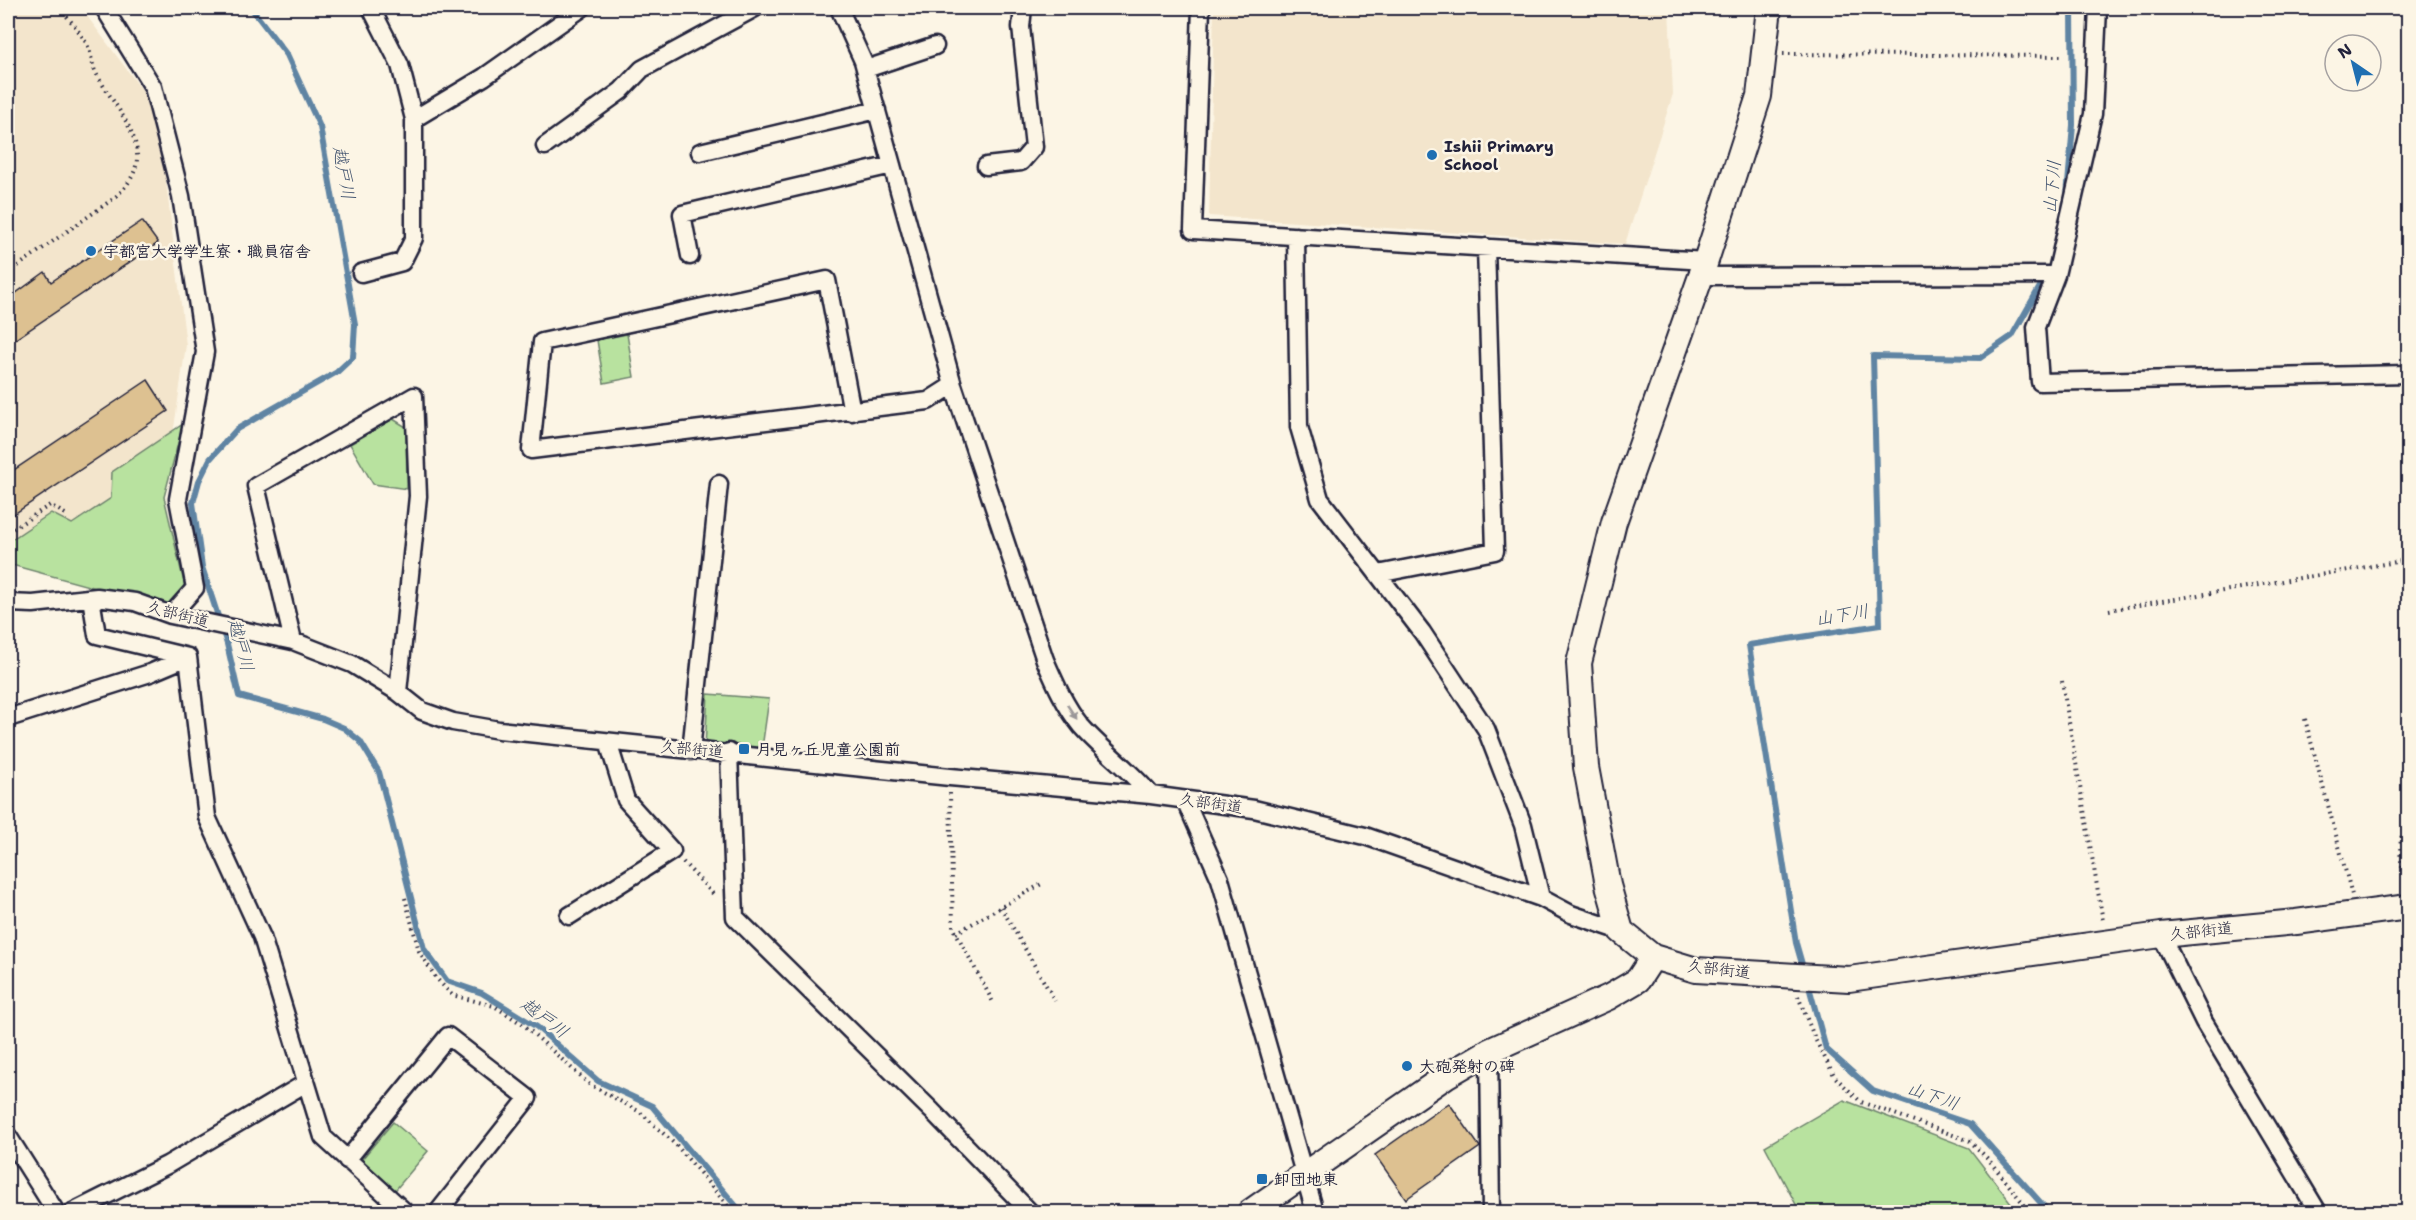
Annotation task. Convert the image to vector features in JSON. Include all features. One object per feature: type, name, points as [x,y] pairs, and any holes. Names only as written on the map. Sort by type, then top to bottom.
[{"type":"street","points":[[104,8],[153,87],[181,196],[205,352],[178,499],[195,588],[171,615]]},
{"type":"street","points":[[361,273],[402,262],[414,238],[414,119],[400,65],[371,8]]},
{"type":"street","points":[[414,119],[484,77],[582,8]]},
{"type":"street","points":[[545,147],[621,91],[642,69],[755,8]]},
{"type":"street","points":[[838,8],[866,69],[953,385],[1059,693],[1082,726],[1151,795]]},
{"type":"street","points":[[986,166],[1021,162],[1034,147],[1021,27],[1023,8]]},
{"type":"street","points":[[1200,8],[1193,230],[1486,248],[1703,268],[2056,275]]},
{"type":"street","points":[[1621,931],[1608,885],[1586,767],[1579,663],[1614,522],[1703,268],[1759,96],[1769,8]]},
{"type":"street","points":[[2098,8],[2093,114],[2056,275],[2036,327],[2040,382],[2409,374]]},
{"type":"street","points":[[866,69],[935,46]]},
{"type":"street","points":[[700,152],[877,110]]},
{"type":"street","points":[[690,256],[682,214],[892,165]]},
{"type":"street","points":[[1296,236],[1299,427],[1320,499],[1422,632],[1486,729],[1523,825],[1541,898]]},
{"type":"street","points":[[1378,574],[1495,551],[1486,248]]},
{"type":"street","points":[[852,412],[827,280],[542,342],[531,450],[852,412],[928,401],[953,385]]},
{"type":"street","points":[[293,641],[256,486],[414,396],[418,496],[398,692]]},
{"type":"street","points":[[691,751],[719,484]]},
{"type":"street","points":[[91,598],[97,635],[188,657]]},
{"type":"street","name":"久部街道","points":[[8,603],[33,604],[91,598],[135,602],[171,615],[293,641],[352,664],[398,692],[422,711],[453,722],[499,730],[691,751],[729,752],[950,777],[1151,795],[1254,809],[1365,836],[1541,898],[1570,914],[1621,931],[1653,957],[1696,970],[1849,979],[2161,935],[2296,922],[2409,907]]},
{"type":"street","points":[[8,718],[150,673],[188,657]]},
{"type":"street","points":[[188,657],[207,817],[262,937],[323,1137],[405,1212]]},
{"type":"street","points":[[569,916],[672,851],[626,800],[608,742]]},
{"type":"street","points":[[729,752],[735,917],[932,1111],[1030,1212]]},
{"type":"street","points":[[1185,800],[1220,879],[1250,975],[1315,1212]]},
{"type":"street","points":[[2161,935],[2204,1022],[2318,1212]]},
{"type":"street","points":[[1250,1212],[1422,1091],[1489,1051],[1609,997],[1638,980],[1653,957]]},
{"type":"street","points":[[347,1160],[448,1036],[528,1098],[438,1212]]},
{"type":"street","points":[[1489,1051],[1491,1212]]},
{"type":"street","points":[[73,1212],[167,1165],[306,1083]]},
{"type":"street","points":[[8,1136],[56,1212]]},
{"type":"path","points":[[8,273],[112,199],[124,189],[135,174],[138,156],[135,139],[95,73],[86,42],[60,8]]},
{"type":"path","points":[[1765,53],[2065,56]]},
{"type":"path","points":[[8,532],[50,505],[67,515]]},
{"type":"path","points":[[2109,610],[2409,560]]},
{"type":"path","points":[[2062,681],[2106,943]]},
{"type":"path","points":[[2305,719],[2357,913]]},
{"type":"path","points":[[950,777],[953,927],[994,1004]]},
{"type":"path","points":[[2409,827],[2404,829],[2400,837],[2404,874],[2409,879]]},
{"type":"path","points":[[672,851],[735,917]]},
{"type":"path","points":[[956,933],[1043,883]]},
{"type":"path","points":[[405,898],[419,951],[435,978],[452,995],[494,1006],[525,1026],[589,1084],[640,1112],[677,1146],[733,1212]]},
{"type":"path","points":[[1001,907],[1055,1001]]},
{"type":"path","points":[[1790,976],[1815,1039],[1835,1077],[1861,1102],[1970,1141],[1989,1160],[2030,1212]]},
{"type":"shaded area","name":"宇都宮大学学生寮・職員宿舎","points":[[8,8],[81,8],[148,98],[163,157],[186,345],[164,497],[188,600],[8,564]]},
{"type":"shaded area","name":"Ishii Primary School","points":[[1214,8],[1669,8],[1673,94],[1625,244],[1209,216]]},
{"type":"green space","points":[[627,334],[634,377],[604,383],[597,340]]},
{"type":"green space","points":[[393,419],[406,427],[407,489],[373,484],[350,444]]},
{"type":"green space","points":[[183,424],[164,497],[188,600],[176,610],[8,564],[8,542],[51,513],[72,524],[111,498],[112,472]]},
{"type":"green space","points":[[708,694],[769,699],[762,748],[705,747]]},
{"type":"green space","points":[[1844,1100],[1969,1148],[2018,1212],[1800,1212],[1765,1146]]},
{"type":"green space","points":[[393,1122],[428,1151],[392,1194],[363,1170],[362,1159]]},
{"type":"building","points":[[142,221],[158,243],[8,344],[8,299],[45,272],[51,282]]},
{"type":"building","points":[[148,380],[168,411],[8,518],[8,474]]},
{"type":"building","points":[[1449,1103],[1480,1147],[1406,1199],[1375,1155]]},
{"type":"waterway","name":"越戸川","points":[[251,8],[287,55],[320,127],[355,324],[353,357],[337,372],[237,429],[210,459],[199,481],[193,503],[202,567],[227,644],[239,696],[323,719],[344,728],[360,741],[379,772],[424,949],[447,981],[482,993],[537,1027],[598,1081],[652,1106],[741,1212]]},
{"type":"waterway","name":"山下川","points":[[2067,196],[2073,125],[2072,8]]},
{"type":"waterway","name":"山下川","points":[[1804,971],[1796,943],[1749,645],[1880,625],[1873,356],[1980,358],[2012,336],[2046,276]]},
{"type":"waterway","name":"山下川","points":[[1808,983],[1826,1049],[1873,1091],[1970,1124],[2049,1212]]},
{"type":"place","name":"Ishii Primary School","points":[[1432,155]]},
{"type":"place","name":"宇都宮大学学生寮・職員宿舎","points":[[91,251]]},
{"type":"place","name":"月見ヶ丘児童公園前","points":[[744,749]]},
{"type":"place","name":"大砲発射の碑","points":[[1407,1066]]},
{"type":"place","name":"卸団地東","points":[[1262,1179]]}]
